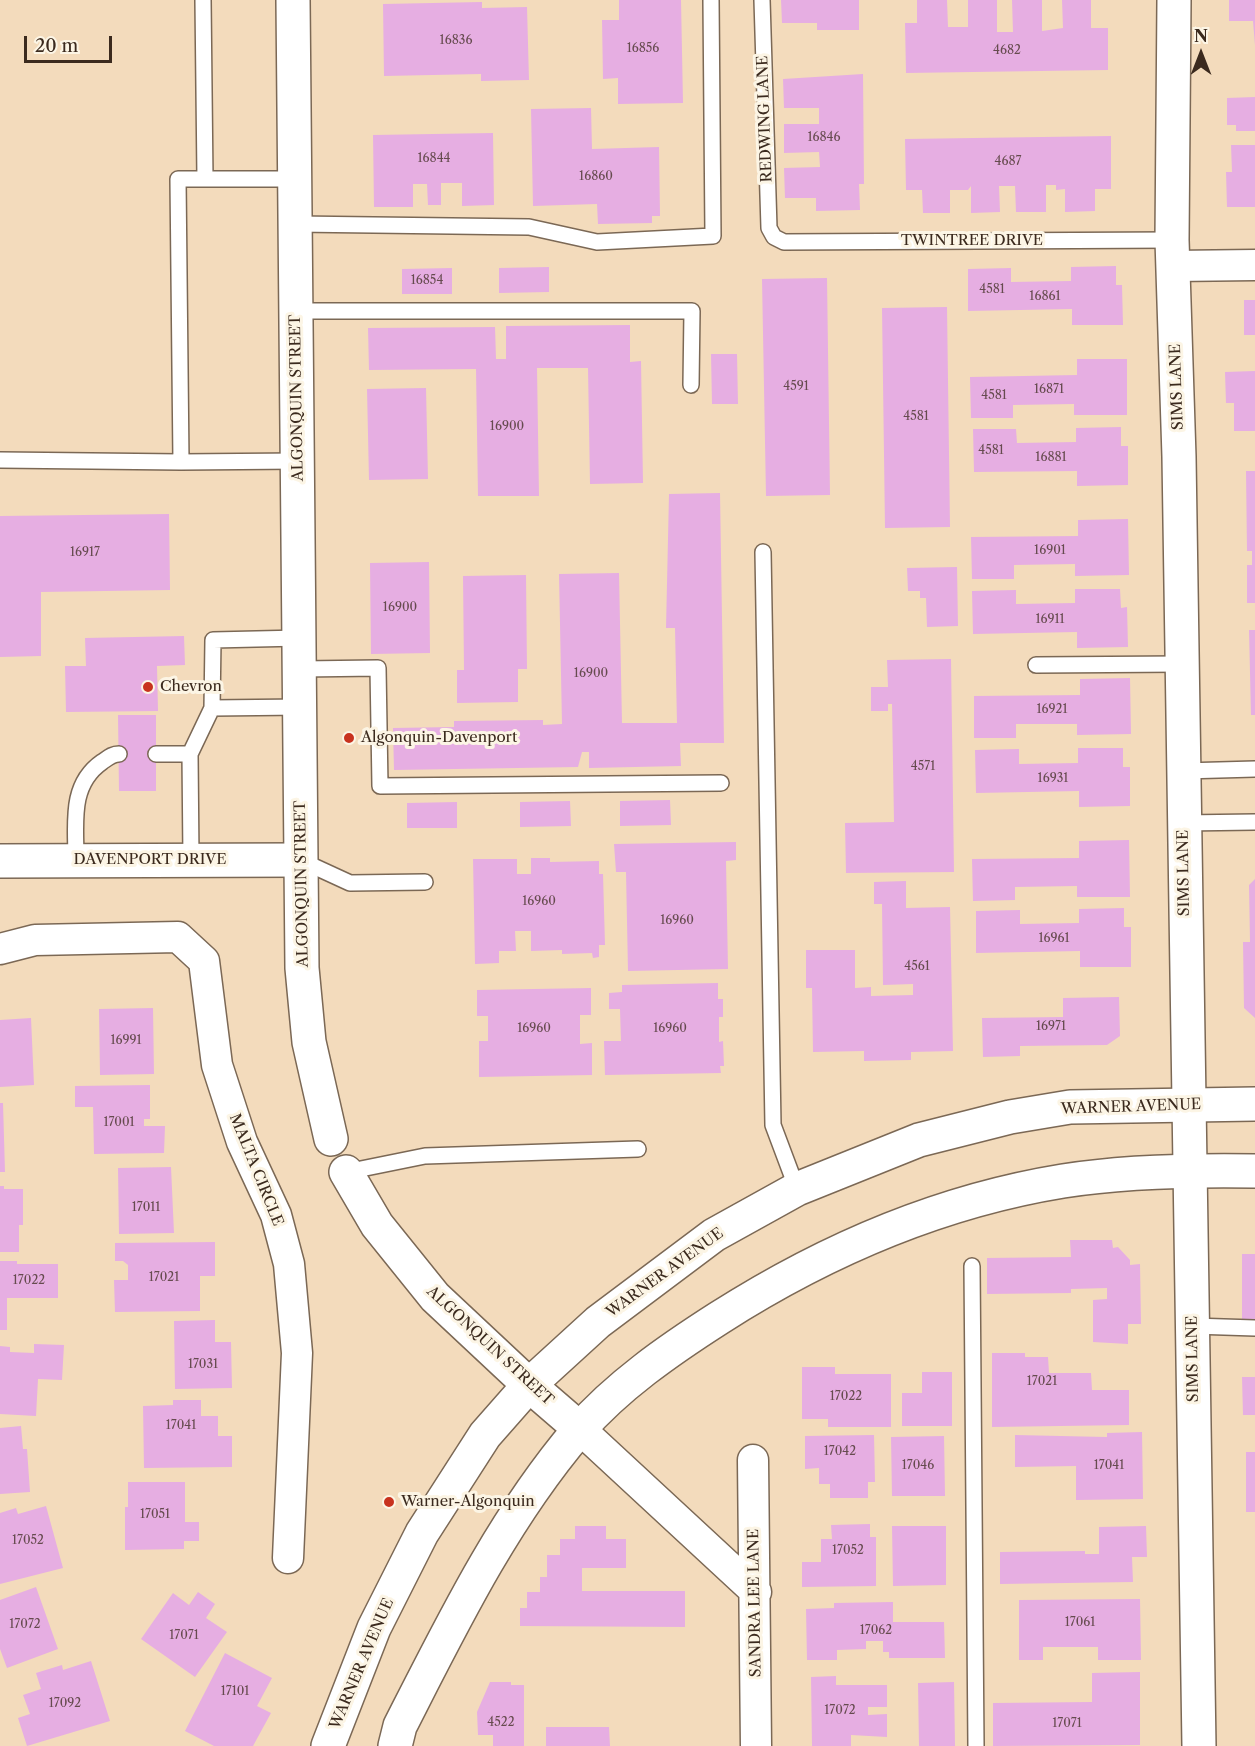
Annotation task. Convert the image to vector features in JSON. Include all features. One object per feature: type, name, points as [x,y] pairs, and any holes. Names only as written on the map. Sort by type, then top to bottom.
[{"type":"main road","name":"ALGONQUIN STREET","points":[[293,0],[302,707],[300,860],[302,969],[309,1042],[331,1139],[346,1172],[377,1224],[435,1297],[580,1429]]},
{"type":"main road","name":"SIMS LANE","points":[[1174,0],[1173,253],[1182,664],[1198,1746]]},
{"type":"main road","name":"DAVENPORT DRIVE","points":[[0,861],[300,860]]},
{"type":"main road","name":"WARNER AVENUE","points":[[328,1746],[374,1628],[422,1533],[486,1435],[529,1385],[598,1322],[714,1235],[797,1190],[919,1140],[1010,1117],[1070,1107],[1255,1104]]},
{"type":"main road","points":[[395,1746],[400,1726],[467,1594],[537,1482],[580,1429],[638,1374],[729,1312],[807,1266],[905,1224],[965,1203],[1064,1181],[1190,1170],[1255,1171]]},
{"type":"street","points":[[1173,253],[1255,265]]},
{"type":"street","name":"MALTA CIRCLE","points":[[0,949],[35,940],[178,937],[204,961],[217,1065],[242,1142],[276,1215],[289,1264],[297,1353],[288,1558]]},
{"type":"street","name":"ALGONQUIN STREET","points":[[580,1429],[756,1592]]},
{"type":"street","name":"SANDRA LEE LANE","points":[[753,1460],[756,1746]]},
{"type":"lane","points":[[203,0],[205,179]]},
{"type":"lane","points":[[296,224],[529,227],[597,242],[713,236],[711,0]]},
{"type":"lane","name":"REDWING LANE","points":[[762,0],[769,228],[774,237]]},
{"type":"lane","points":[[181,462],[178,179],[294,178]]},
{"type":"lane","name":"TWINTREE DRIVE","points":[[774,237],[784,242],[1173,253]]},
{"type":"lane","points":[[296,311],[692,311],[691,385]]},
{"type":"lane","points":[[0,460],[299,461]]},
{"type":"lane","points":[[763,552],[773,1125],[797,1190]]},
{"type":"lane","points":[[191,860],[190,754],[212,708],[213,640],[301,653],[378,668],[380,786],[721,783]]},
{"type":"lane","points":[[1036,665],[1182,664]]},
{"type":"lane","points":[[212,708],[302,707]]},
{"type":"lane","points":[[76,860],[77,795],[92,769],[114,754],[119,754]]},
{"type":"lane","points":[[156,754],[190,754]]},
{"type":"lane","points":[[1183,771],[1255,769]]},
{"type":"lane","points":[[1183,824],[1255,822]]},
{"type":"lane","points":[[300,860],[350,883],[425,882]]},
{"type":"lane","points":[[346,1172],[425,1156],[638,1149]]},
{"type":"lane","points":[[972,1266],[976,1746]]},
{"type":"lane","points":[[1193,1326],[1255,1328]]},
{"type":"building","points":[[619,0],[681,0],[683,103],[618,104],[618,78],[603,79],[602,20],[619,20]]},
{"type":"building","points":[[781,0],[859,0],[859,30],[817,30],[817,23],[782,23]]},
{"type":"building","points":[[917,0],[947,0],[948,27],[968,27],[968,0],[997,0],[997,32],[1013,32],[1012,0],[1042,0],[1042,31],[1063,28],[1062,0],[1091,0],[1091,28],[1108,28],[1108,70],[906,73],[905,23],[917,23]]},
{"type":"building","points":[[1229,0],[1255,0],[1255,45],[1253,21],[1229,21]]},
{"type":"building","points":[[482,2],[482,8],[527,7],[529,80],[481,81],[481,74],[384,76],[383,4]]},
{"type":"building","points":[[863,74],[864,184],[859,184],[860,210],[816,211],[816,198],[785,198],[784,168],[820,167],[819,152],[784,153],[784,124],[819,124],[819,108],[784,108],[783,79]]},
{"type":"building","points":[[1255,97],[1255,131],[1236,131],[1236,125],[1227,125],[1227,98]]},
{"type":"building","points":[[591,108],[592,149],[659,147],[660,216],[652,216],[652,223],[598,224],[597,204],[533,206],[531,109]]},
{"type":"building","points":[[493,133],[494,205],[462,206],[462,183],[441,183],[441,205],[428,205],[427,184],[413,184],[413,207],[374,207],[373,135]]},
{"type":"building","points":[[1111,136],[1111,189],[1095,189],[1095,211],[1065,212],[1065,189],[1056,190],[1056,185],[1046,185],[1046,212],[1016,212],[1015,186],[999,186],[1000,212],[971,213],[971,186],[968,190],[950,190],[950,213],[923,213],[922,190],[906,190],[905,139]]},
{"type":"building","points":[[1231,145],[1255,145],[1255,207],[1227,207],[1226,172],[1232,172]]},
{"type":"building","points":[[1116,266],[1116,285],[1122,285],[1123,325],[1072,325],[1072,309],[968,311],[968,269],[1011,268],[1011,282],[1071,281],[1071,267]]},
{"type":"building","points":[[549,267],[549,292],[499,293],[499,268]]},
{"type":"building","points":[[452,268],[452,294],[402,294],[402,269]]},
{"type":"building","points":[[827,278],[830,495],[766,496],[762,279]]},
{"type":"building","points":[[1244,300],[1255,300],[1255,335],[1244,335]]},
{"type":"building","points":[[947,307],[950,527],[885,528],[882,308]]},
{"type":"building","points":[[630,325],[630,362],[641,361],[643,483],[590,484],[588,368],[537,368],[539,496],[478,496],[476,369],[369,370],[368,328],[495,327],[496,359],[506,359],[506,326]]},
{"type":"building","points":[[711,354],[737,354],[738,404],[712,404]]},
{"type":"building","points":[[1077,359],[1127,359],[1127,415],[1074,415],[1074,404],[1013,405],[1013,418],[971,418],[970,377],[1077,375]]},
{"type":"building","points":[[1255,371],[1255,431],[1234,431],[1234,403],[1226,403],[1225,372]]},
{"type":"building","points":[[426,388],[428,479],[369,480],[367,389]]},
{"type":"building","points":[[1121,427],[1121,446],[1128,446],[1128,485],[1077,486],[1077,471],[974,472],[973,429],[1016,429],[1017,443],[1076,442],[1076,428]]},
{"type":"building","points":[[1246,471],[1255,471],[1255,603],[1247,603],[1247,565],[1252,565],[1252,551],[1247,551]]},
{"type":"building","points":[[720,493],[724,743],[680,743],[681,766],[589,768],[589,752],[582,752],[578,767],[394,770],[393,728],[454,727],[454,721],[543,720],[543,725],[562,724],[559,574],[619,573],[622,723],[677,723],[675,628],[666,628],[669,494]]},
{"type":"building","points":[[169,514],[170,590],[41,592],[41,656],[0,657],[0,516]]},
{"type":"building","points":[[1128,519],[1129,575],[1075,576],[1075,564],[1014,565],[1014,579],[972,579],[971,537],[1078,536],[1078,520]]},
{"type":"building","points":[[429,562],[430,653],[371,654],[370,563]]},
{"type":"building","points":[[957,567],[958,626],[927,627],[926,598],[920,598],[920,591],[908,591],[907,568]]},
{"type":"building","points":[[526,575],[527,669],[518,669],[518,702],[457,703],[457,670],[464,670],[463,576]]},
{"type":"building","points":[[1075,589],[1120,589],[1121,608],[1127,607],[1128,647],[1077,648],[1077,632],[973,634],[972,591],[1016,590],[1016,604],[1075,603]]},
{"type":"building","points":[[1249,630],[1255,630],[1255,715],[1251,715]]},
{"type":"building","points":[[184,636],[185,665],[157,666],[158,711],[66,712],[65,666],[86,666],[85,638]]},
{"type":"building","points":[[951,659],[954,872],[846,873],[845,823],[894,822],[892,704],[888,704],[888,711],[871,711],[871,687],[888,687],[887,660]]},
{"type":"building","points":[[1130,678],[1131,734],[1077,735],[1077,724],[1016,724],[1016,738],[974,738],[974,696],[1080,695],[1080,679]]},
{"type":"building","points":[[118,715],[156,715],[156,791],[119,791]]},
{"type":"building","points":[[1078,748],[1123,748],[1123,767],[1130,767],[1130,806],[1079,807],[1079,791],[976,793],[975,750],[1019,749],[1019,764],[1078,763]]},
{"type":"building","points":[[670,800],[671,825],[620,826],[620,801]]},
{"type":"building","points":[[570,801],[571,826],[520,827],[520,802]]},
{"type":"building","points":[[457,802],[457,828],[407,828],[407,803]]},
{"type":"building","points":[[1129,840],[1130,897],[1077,897],[1077,886],[1015,887],[1015,900],[973,901],[972,859],[1079,858],[1079,841]]},
{"type":"building","points":[[736,842],[736,860],[726,861],[728,969],[628,971],[626,872],[616,872],[614,844]]},
{"type":"building","points":[[531,858],[550,858],[550,862],[599,861],[599,874],[603,874],[605,945],[599,945],[599,957],[593,958],[592,953],[562,954],[562,950],[531,951],[531,931],[515,931],[516,951],[499,951],[499,963],[475,964],[473,859],[517,859],[517,874],[531,874]]},
{"type":"building","points":[[1255,879],[1255,1018],[1244,1008],[1243,942],[1250,942],[1249,885]]},
{"type":"building","points":[[906,881],[906,908],[950,907],[953,1051],[911,1052],[911,1060],[864,1061],[864,1051],[813,1052],[812,988],[806,988],[806,950],[855,950],[855,988],[871,987],[871,996],[913,995],[913,984],[883,985],[882,904],[874,904],[874,882]]},
{"type":"building","points":[[1124,908],[1124,927],[1131,927],[1131,967],[1080,967],[1080,951],[976,953],[976,911],[1020,910],[1020,924],[1079,923],[1079,909]]},
{"type":"building","points":[[718,983],[718,999],[723,999],[723,1017],[719,1017],[719,1042],[723,1041],[724,1066],[720,1066],[721,1073],[605,1075],[604,1041],[621,1041],[620,1009],[609,1009],[609,993],[622,992],[622,985]]},
{"type":"building","points":[[591,988],[591,1015],[580,1015],[580,1044],[592,1043],[592,1075],[479,1077],[479,1041],[488,1041],[488,1016],[477,1016],[477,990]]},
{"type":"building","points":[[1119,997],[1120,1036],[1107,1045],[1020,1046],[1020,1056],[983,1057],[982,1018],[1063,1017],[1063,998]]},
{"type":"building","points":[[153,1008],[154,1074],[100,1075],[99,1009]]},
{"type":"building","points":[[31,1018],[34,1085],[0,1087],[0,1020]]},
{"type":"building","points":[[150,1085],[150,1119],[144,1119],[144,1126],[165,1126],[164,1153],[94,1154],[93,1107],[75,1107],[75,1086]]},
{"type":"building","points":[[0,1103],[3,1103],[5,1172],[0,1172]]},
{"type":"building","points":[[171,1167],[174,1233],[119,1234],[118,1168]]},
{"type":"building","points":[[0,1186],[4,1186],[4,1189],[23,1189],[23,1225],[19,1225],[19,1252],[0,1252]]},
{"type":"building","points":[[1070,1240],[1112,1240],[1113,1248],[1118,1247],[1130,1260],[1130,1265],[1140,1264],[1141,1324],[1128,1324],[1128,1344],[1093,1342],[1093,1300],[1107,1299],[1107,1288],[1071,1289],[1071,1293],[987,1294],[987,1258],[1071,1257]]},
{"type":"building","points":[[215,1242],[215,1276],[200,1276],[200,1311],[115,1312],[114,1280],[128,1280],[128,1265],[123,1261],[115,1261],[115,1243]]},
{"type":"building","points":[[1242,1254],[1255,1254],[1255,1327],[1242,1327]]},
{"type":"building","points":[[0,1261],[17,1261],[17,1264],[58,1264],[58,1298],[7,1298],[7,1330],[0,1330]]},
{"type":"building","points":[[215,1320],[215,1342],[231,1342],[232,1388],[175,1389],[174,1321]]},
{"type":"building","points":[[34,1344],[64,1345],[62,1380],[38,1379],[36,1416],[0,1414],[0,1346],[10,1347],[10,1352],[34,1353]]},
{"type":"building","points":[[992,1353],[1025,1353],[1025,1357],[1048,1357],[1049,1373],[1091,1373],[1092,1390],[1129,1390],[1129,1425],[992,1427]]},
{"type":"building","points":[[802,1367],[835,1367],[835,1374],[891,1374],[891,1427],[828,1427],[828,1419],[802,1419]]},
{"type":"building","points":[[922,1372],[952,1372],[952,1426],[902,1426],[902,1393],[922,1393]]},
{"type":"building","points":[[1242,1377],[1255,1377],[1255,1415],[1243,1415]]},
{"type":"building","points":[[173,1400],[201,1400],[201,1416],[218,1416],[218,1436],[232,1436],[232,1467],[144,1468],[143,1406],[173,1405]]},
{"type":"building","points":[[21,1426],[23,1449],[27,1449],[30,1492],[0,1494],[0,1428]]},
{"type":"building","points":[[1142,1432],[1143,1499],[1076,1500],[1076,1466],[1015,1467],[1015,1435],[1107,1437],[1107,1433]]},
{"type":"building","points":[[874,1435],[875,1482],[868,1482],[868,1498],[830,1498],[830,1484],[819,1484],[819,1468],[805,1469],[805,1436]]},
{"type":"building","points":[[944,1436],[945,1496],[892,1496],[891,1437]]},
{"type":"building","points":[[1246,1452],[1255,1452],[1255,1512],[1246,1512]]},
{"type":"building","points":[[128,1482],[185,1482],[185,1522],[199,1522],[199,1541],[184,1541],[184,1549],[125,1550],[125,1507],[128,1507]]},
{"type":"building","points":[[46,1506],[63,1568],[0,1584],[0,1513],[16,1508],[18,1514]]},
{"type":"building","points":[[870,1524],[870,1537],[876,1537],[876,1586],[802,1587],[802,1562],[821,1562],[821,1539],[832,1539],[831,1525]]},
{"type":"building","points":[[575,1526],[606,1526],[606,1539],[626,1539],[626,1568],[582,1568],[582,1591],[685,1591],[685,1627],[520,1626],[520,1608],[527,1608],[527,1592],[540,1592],[540,1577],[547,1577],[547,1555],[560,1555],[560,1539],[575,1539]]},
{"type":"building","points":[[892,1526],[946,1526],[946,1585],[893,1586]]},
{"type":"building","points":[[1146,1526],[1147,1557],[1132,1557],[1133,1582],[1000,1584],[1000,1552],[1085,1551],[1085,1554],[1099,1554],[1099,1527]]},
{"type":"building","points":[[36,1587],[58,1649],[7,1668],[0,1649],[0,1600]]},
{"type":"building","points":[[198,1592],[215,1604],[206,1618],[227,1632],[195,1677],[141,1639],[173,1593],[189,1605]]},
{"type":"building","points":[[1140,1599],[1141,1660],[1098,1660],[1098,1647],[1043,1647],[1043,1660],[1019,1660],[1019,1600]]},
{"type":"building","points":[[893,1602],[893,1622],[944,1622],[945,1658],[889,1658],[889,1652],[883,1652],[883,1641],[866,1641],[866,1649],[837,1650],[837,1660],[807,1660],[806,1609],[834,1608],[834,1603]]},
{"type":"building","points":[[225,1653],[272,1678],[257,1706],[271,1713],[253,1746],[214,1746],[185,1731]]},
{"type":"building","points":[[91,1661],[110,1721],[27,1746],[18,1718],[30,1714],[23,1695],[41,1689],[36,1673],[62,1665],[63,1670]]},
{"type":"building","points":[[1140,1672],[1140,1745],[993,1746],[993,1703],[1092,1702],[1092,1673]]},
{"type":"building","points":[[836,1676],[836,1685],[887,1685],[887,1707],[868,1707],[868,1715],[887,1714],[887,1737],[851,1735],[851,1746],[812,1746],[811,1677]]},
{"type":"building","points":[[490,1682],[511,1682],[511,1685],[524,1685],[524,1746],[493,1746],[493,1735],[478,1735],[477,1712]]},
{"type":"building","points":[[954,1682],[955,1746],[919,1746],[918,1683]]},
{"type":"building","points":[[546,1727],[609,1727],[610,1746],[546,1746]]},
{"type":"place","name":"Chevron","points":[[148,687]]},
{"type":"place","name":"Algonquin-Davenport","points":[[349,738]]},
{"type":"place","name":"Warner-Algonquin","points":[[389,1502]]}]
